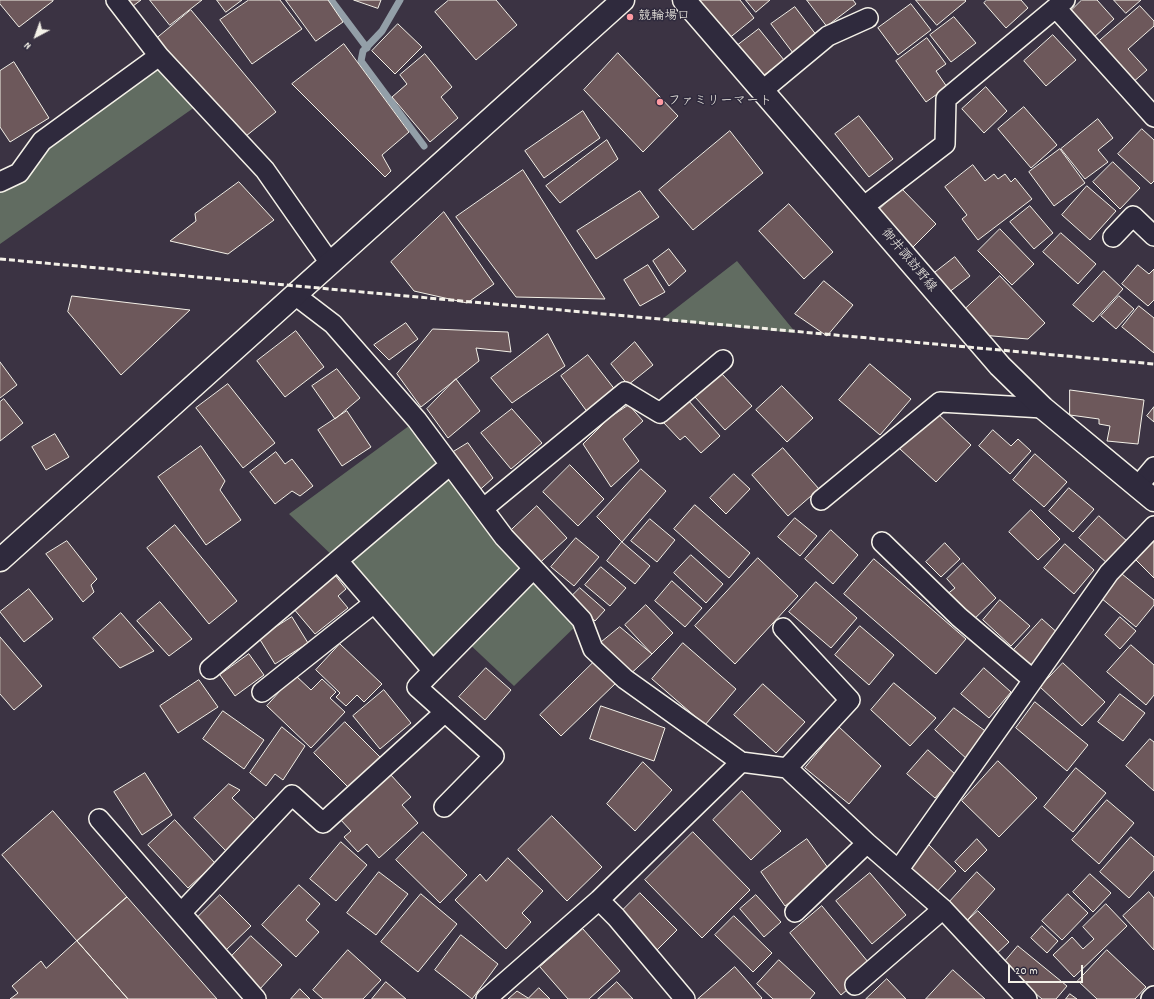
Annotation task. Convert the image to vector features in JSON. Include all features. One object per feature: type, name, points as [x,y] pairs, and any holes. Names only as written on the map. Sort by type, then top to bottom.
[{"type":"street","points":[[116,0],[159,56],[265,170],[330,263]]},
{"type":"street","points":[[0,560],[623,0]]},
{"type":"street","name":"御井諏訪野線","points":[[684,0],[1000,366],[1043,408],[1146,493]]},
{"type":"street","points":[[863,207],[945,144],[946,99],[1060,4],[1154,117]]},
{"type":"street","points":[[763,90],[828,36],[868,18]]},
{"type":"street","points":[[0,182],[19,172],[42,141],[159,56]]},
{"type":"street","points":[[1113,237],[1133,216],[1154,236]]},
{"type":"street","points":[[295,295],[333,324],[417,420],[484,508],[504,537],[582,620],[593,649],[625,680],[741,762],[787,768],[867,843],[899,869],[943,909],[1027,999]]},
{"type":"street","points":[[484,508],[625,392],[660,413],[723,360]]},
{"type":"street","points":[[820,500],[940,402],[1043,408]]},
{"type":"street","points":[[210,669],[450,465]]},
{"type":"street","points":[[1146,493],[1154,467]]},
{"type":"street","points":[[899,869],[1032,679],[1109,573],[1154,526]]},
{"type":"street","points":[[882,542],[959,617],[1032,679]]},
{"type":"street","points":[[338,561],[433,671]]},
{"type":"street","points":[[444,808],[494,756],[417,687],[533,569]]},
{"type":"street","points":[[262,692],[374,604]]},
{"type":"street","points":[[783,628],[850,700],[787,768]]},
{"type":"street","points":[[180,913],[292,795],[323,823],[445,712]]},
{"type":"street","points":[[486,999],[599,900],[741,762]]},
{"type":"street","points":[[99,819],[256,999]]},
{"type":"street","points":[[795,912],[867,843]]},
{"type":"street","points":[[599,900],[616,917],[685,999]]},
{"type":"street","points":[[855,985],[943,909]]},
{"type":"street","points":[[1151,999],[1154,996]]},
{"type":"green space","points":[[159,56],[202,102],[0,244],[0,182]]},
{"type":"green space","points":[[737,261],[796,333],[661,320]]},
{"type":"green space","points":[[417,420],[582,620],[514,686],[465,640],[433,671],[338,561],[289,514]]},
{"type":"building","points":[[0,0],[53,1],[19,27],[0,4]]},
{"type":"building","points":[[128,0],[141,0],[133,6]]},
{"type":"building","points":[[150,0],[202,0],[170,25]]},
{"type":"building","points":[[217,0],[242,0],[226,12]]},
{"type":"building","points":[[249,0],[280,0],[302,29],[252,64],[220,20]]},
{"type":"building","points":[[286,0],[328,0],[343,22],[316,41]]},
{"type":"building","points":[[354,0],[381,0],[378,8]]},
{"type":"building","points":[[449,0],[496,0],[517,25],[476,60],[435,12]]},
{"type":"building","points":[[694,0],[740,0],[754,18],[727,40]]},
{"type":"building","points":[[746,0],[770,0],[756,12]]},
{"type":"building","points":[[807,0],[853,0],[856,4],[827,26]]},
{"type":"building","points":[[916,0],[965,0],[966,1],[937,25]]},
{"type":"building","points":[[987,0],[1021,0],[1028,8],[1006,28],[984,3]]},
{"type":"building","points":[[1082,0],[1097,0],[1114,19],[1094,37],[1071,11]]},
{"type":"building","points":[[1114,0],[1141,0],[1126,13]]},
{"type":"building","points":[[911,4],[931,30],[898,55],[878,28]]},
{"type":"building","points":[[1140,6],[1154,21],[1154,26],[1128,49],[1147,70],[1132,83],[1097,43]]},
{"type":"building","points":[[795,7],[817,36],[793,53],[771,24]]},
{"type":"building","points":[[191,10],[276,112],[241,140],[156,39]]},
{"type":"building","points":[[954,17],[976,43],[951,62],[930,35]]},
{"type":"building","points":[[398,24],[422,47],[395,74],[372,51]]},
{"type":"building","points":[[759,29],[784,60],[763,76],[738,45]]},
{"type":"building","points":[[1053,35],[1076,60],[1046,86],[1024,61]]},
{"type":"building","points":[[927,38],[946,64],[936,71],[947,87],[926,102],[896,61]]},
{"type":"building","points":[[344,44],[409,132],[382,155],[391,171],[385,177],[292,84]]},
{"type":"building","points":[[618,53],[678,116],[643,152],[584,90]]},
{"type":"building","points":[[425,54],[452,87],[441,97],[458,118],[430,142],[392,97],[407,84],[400,75]]},
{"type":"building","points":[[14,62],[49,118],[10,142],[0,127],[0,71]]},
{"type":"building","points":[[986,87],[1007,111],[984,133],[962,109]]},
{"type":"building","points":[[1024,107],[1057,145],[1031,168],[998,129]]},
{"type":"building","points":[[583,111],[600,138],[544,178],[525,151]]},
{"type":"building","points":[[859,116],[893,159],[869,177],[835,134]]},
{"type":"building","points":[[1098,119],[1113,138],[1098,150],[1108,162],[1085,179],[1061,149]]},
{"type":"building","points":[[1142,129],[1154,140],[1154,181],[1151,184],[1118,154]]},
{"type":"building","points":[[730,131],[763,173],[693,230],[659,190]]},
{"type":"building","points":[[607,140],[618,159],[560,203],[546,186]]},
{"type":"building","points":[[1060,149],[1085,183],[1054,206],[1029,172]]},
{"type":"building","points":[[1113,162],[1140,188],[1120,209],[1093,182]]},
{"type":"building","points":[[973,165],[985,181],[994,174],[998,179],[1005,174],[1011,182],[1015,178],[1032,199],[978,240],[962,219],[967,215],[945,187]]},
{"type":"building","points":[[523,170],[605,299],[516,297],[456,217]]},
{"type":"building","points":[[239,182],[274,220],[228,254],[170,241],[196,221],[195,214]]},
{"type":"building","points":[[1087,186],[1116,211],[1090,240],[1062,215]]},
{"type":"building","points":[[901,188],[936,224],[913,247],[878,211]]},
{"type":"building","points":[[640,191],[659,217],[596,259],[577,231]]},
{"type":"building","points":[[789,204],[833,252],[804,279],[759,231]]},
{"type":"building","points":[[1030,206],[1053,233],[1034,249],[1010,222]]},
{"type":"building","points":[[444,212],[494,284],[467,303],[414,291],[391,262]]},
{"type":"building","points":[[1000,229],[1034,264],[1012,285],[978,251]]},
{"type":"building","points":[[1061,233],[1096,264],[1078,284],[1043,252]]},
{"type":"building","points":[[669,249],[686,271],[669,286],[653,261]]},
{"type":"building","points":[[955,257],[970,276],[948,293],[933,274]]},
{"type":"building","points":[[648,265],[665,292],[640,306],[624,280]]},
{"type":"building","points":[[1138,265],[1149,274],[1154,269],[1154,300],[1148,306],[1122,284]]},
{"type":"building","points":[[1104,271],[1123,289],[1093,322],[1073,305]]},
{"type":"building","points":[[1000,276],[1045,323],[1028,339],[981,335],[961,313]]},
{"type":"building","points":[[824,281],[853,305],[827,336],[795,314]]},
{"type":"building","points":[[72,296],[190,310],[121,375],[68,312]]},
{"type":"building","points":[[1119,296],[1134,309],[1116,329],[1101,316]]},
{"type":"building","points":[[1139,306],[1154,318],[1154,353],[1122,327]]},
{"type":"building","points":[[406,323],[418,339],[389,360],[374,345]]},
{"type":"building","points":[[433,329],[508,332],[511,352],[476,348],[479,361],[421,407],[397,374]]},
{"type":"building","points":[[296,331],[324,367],[285,397],[257,361]]},
{"type":"building","points":[[548,334],[565,366],[512,403],[491,378]]},
{"type":"building","points":[[635,342],[653,365],[628,385],[611,364]]},
{"type":"building","points":[[588,355],[616,391],[588,413],[561,376]]},
{"type":"building","points":[[0,362],[17,385],[0,398]]},
{"type":"building","points":[[870,364],[911,399],[880,435],[839,400]]},
{"type":"building","points":[[337,369],[360,398],[335,419],[312,386]]},
{"type":"building","points":[[721,373],[752,406],[725,430],[695,397]]},
{"type":"building","points":[[456,379],[480,411],[448,438],[427,409]]},
{"type":"building","points":[[228,384],[275,443],[243,468],[196,408]]},
{"type":"building","points":[[782,386],[813,418],[787,442],[756,410]]},
{"type":"building","points":[[1070,390],[1144,400],[1138,444],[1107,441],[1110,426],[1099,424],[1099,419],[1070,415]]},
{"type":"building","points":[[4,399],[23,423],[0,441],[0,402]]},
{"type":"building","points":[[688,400],[720,436],[701,453],[685,436],[680,440],[663,422]]},
{"type":"building","points":[[629,405],[643,421],[623,439],[639,461],[611,487],[583,444],[609,418]]},
{"type":"building","points":[[1154,407],[1154,422],[1147,416]]},
{"type":"building","points":[[512,409],[542,443],[511,469],[481,433]]},
{"type":"building","points":[[347,411],[371,447],[342,466],[318,430]]},
{"type":"building","points":[[936,412],[971,445],[936,482],[900,449]]},
{"type":"building","points":[[993,430],[1011,446],[1018,439],[1031,451],[1010,474],[979,446]]},
{"type":"building","points":[[55,434],[69,457],[46,470],[32,447]]},
{"type":"building","points":[[468,443],[493,478],[474,495],[445,457]]},
{"type":"building","points":[[201,446],[225,481],[220,490],[241,520],[206,545],[158,477]]},
{"type":"building","points":[[783,448],[819,489],[788,516],[752,475]]},
{"type":"building","points":[[276,452],[285,464],[292,459],[313,486],[300,496],[292,491],[275,504],[250,472]]},
{"type":"building","points":[[1035,454],[1067,482],[1044,507],[1013,480]]},
{"type":"building","points":[[570,465],[604,499],[578,526],[543,492]]},
{"type":"building","points":[[641,469],[666,491],[622,542],[597,517]]},
{"type":"building","points":[[734,474],[750,489],[726,514],[710,498]]},
{"type":"building","points":[[1069,488],[1094,509],[1073,532],[1049,511]]},
{"type":"building","points":[[695,505],[750,553],[729,578],[674,529]]},
{"type":"building","points":[[537,506],[567,538],[533,569],[504,537]]},
{"type":"building","points":[[1031,510],[1060,539],[1038,560],[1009,532]]},
{"type":"building","points":[[1099,516],[1128,542],[1108,564],[1079,538]]},
{"type":"building","points":[[795,518],[817,536],[800,556],[778,537]]},
{"type":"building","points":[[650,519],[675,540],[657,562],[631,541]]},
{"type":"building","points":[[175,525],[237,601],[209,624],[147,548]]},
{"type":"building","points":[[831,530],[858,555],[833,584],[805,559]]},
{"type":"building","points":[[576,538],[599,557],[574,586],[551,567]]},
{"type":"building","points":[[1154,540],[1154,578],[1135,559]]},
{"type":"building","points":[[67,541],[97,579],[91,585],[94,592],[83,602],[46,554]]},
{"type":"building","points":[[622,542],[650,566],[635,584],[607,561]]},
{"type":"building","points":[[945,543],[960,559],[941,577],[926,562]]},
{"type":"building","points":[[1065,544],[1094,570],[1074,594],[1044,568]]},
{"type":"building","points":[[691,555],[723,584],[706,603],[674,573]]},
{"type":"building","points":[[758,558],[798,596],[735,664],[695,626]]},
{"type":"building","points":[[874,559],[966,639],[936,674],[844,594]]},
{"type":"building","points":[[963,563],[996,598],[971,622],[946,595],[955,588],[947,579]]},
{"type":"building","points":[[601,567],[626,588],[610,606],[585,585]]},
{"type":"building","points":[[1122,574],[1154,600],[1154,605],[1136,627],[1101,598]]},
{"type":"building","points":[[335,575],[346,589],[338,596],[348,608],[315,634],[293,608]]},
{"type":"building","points":[[672,581],[702,608],[685,627],[655,601]]},
{"type":"building","points":[[816,582],[857,618],[831,648],[789,612]]},
{"type":"building","points":[[580,588],[605,610],[595,621],[570,598]]},
{"type":"building","points":[[29,589],[53,619],[24,642],[0,612]]},
{"type":"building","points":[[1000,600],[1030,626],[1011,646],[983,620]]},
{"type":"building","points":[[160,602],[192,639],[169,656],[137,621]]},
{"type":"building","points":[[646,605],[673,633],[652,654],[625,625]]},
{"type":"building","points":[[121,613],[154,651],[120,668],[93,638]]},
{"type":"building","points":[[292,617],[308,643],[275,664],[259,638]]},
{"type":"building","points":[[1120,617],[1136,631],[1120,649],[1105,635]]},
{"type":"building","points":[[1042,619],[1060,635],[1029,669],[1011,653]]},
{"type":"building","points":[[860,626],[894,655],[869,685],[835,655]]},
{"type":"building","points":[[620,627],[652,654],[625,679],[593,649]]},
{"type":"building","points":[[0,637],[42,686],[14,710],[0,694]]},
{"type":"building","points":[[683,643],[736,689],[705,725],[652,679]]},
{"type":"building","points":[[340,644],[382,684],[364,702],[357,695],[346,706],[336,697],[340,693],[316,670]]},
{"type":"building","points":[[1131,645],[1154,665],[1154,695],[1146,705],[1107,672]]},
{"type":"building","points":[[249,654],[264,675],[235,696],[220,675]]},
{"type":"building","points":[[596,660],[617,682],[561,736],[540,715]]},
{"type":"building","points":[[1063,663],[1105,702],[1082,726],[1040,687]]},
{"type":"building","points":[[486,668],[511,690],[485,720],[459,697]]},
{"type":"building","points":[[984,668],[1011,692],[989,718],[961,694]]},
{"type":"building","points":[[295,675],[311,690],[322,679],[336,692],[330,698],[345,712],[311,748],[267,706]]},
{"type":"building","points":[[199,680],[218,707],[178,733],[160,706]]},
{"type":"building","points":[[894,683],[936,718],[910,746],[871,710]]},
{"type":"building","points":[[763,684],[805,722],[776,753],[734,715]]},
{"type":"building","points":[[384,690],[411,723],[380,749],[353,716]]},
{"type":"building","points":[[1120,694],[1145,713],[1123,741],[1098,722]]},
{"type":"building","points":[[1035,702],[1088,745],[1067,771],[1016,728]]},
{"type":"building","points":[[601,706],[665,728],[654,761],[590,739]]},
{"type":"building","points":[[954,708],[988,733],[968,760],[935,730]]},
{"type":"building","points":[[223,711],[264,740],[244,769],[203,739]]},
{"type":"building","points":[[345,722],[380,757],[349,788],[314,753]]},
{"type":"building","points":[[282,727],[305,746],[283,780],[275,774],[266,786],[250,773]]},
{"type":"building","points":[[839,727],[881,766],[849,804],[805,768]]},
{"type":"building","points":[[1150,739],[1154,742],[1154,791],[1126,766]]},
{"type":"building","points":[[928,750],[955,774],[935,798],[907,774]]},
{"type":"building","points":[[998,761],[1037,798],[999,837],[962,801]]},
{"type":"building","points":[[643,762],[672,790],[635,831],[607,804]]},
{"type":"building","points":[[1076,768],[1106,793],[1073,832],[1044,807]]},
{"type":"building","points":[[145,773],[172,815],[142,835],[114,792]]},
{"type":"building","points":[[390,774],[411,797],[402,805],[418,823],[379,858],[367,844],[358,852],[344,837],[351,831],[340,819]]},
{"type":"building","points":[[229,784],[240,790],[232,798],[256,821],[226,851],[194,818]]},
{"type":"building","points":[[742,791],[781,831],[751,860],[713,820]]},
{"type":"building","points":[[1107,800],[1134,823],[1099,864],[1072,840]]},
{"type":"building","points":[[53,811],[127,897],[77,941],[2,855]]},
{"type":"building","points":[[552,816],[602,867],[567,901],[518,850]]},
{"type":"building","points":[[175,820],[215,863],[188,888],[148,845]]},
{"type":"building","points":[[423,832],[467,875],[440,903],[396,860]]},
{"type":"building","points":[[693,832],[750,890],[702,938],[645,880]]},
{"type":"building","points":[[1131,837],[1154,857],[1154,870],[1129,898],[1100,872]]},
{"type":"building","points":[[807,839],[831,872],[785,906],[761,872]]},
{"type":"building","points":[[977,839],[987,850],[965,872],[955,862]]},
{"type":"building","points":[[341,842],[367,865],[336,901],[310,879]]},
{"type":"building","points":[[929,845],[956,871],[933,896],[906,870]]},
{"type":"building","points":[[508,858],[543,891],[522,913],[531,922],[506,949],[455,900],[480,874],[486,881]]},
{"type":"building","points":[[379,872],[408,894],[376,935],[347,913]]},
{"type":"building","points":[[977,872],[995,889],[962,926],[943,909]]},
{"type":"building","points":[[870,873],[906,915],[872,944],[836,901]]},
{"type":"building","points":[[1090,874],[1111,893],[1093,912],[1073,892]]},
{"type":"building","points":[[299,885],[320,904],[306,920],[319,932],[296,957],[262,925]]},
{"type":"building","points":[[1149,892],[1154,898],[1154,950],[1123,916]]},
{"type":"building","points":[[640,893],[677,930],[653,954],[616,917]]},
{"type":"building","points":[[421,894],[457,924],[418,972],[381,942]]},
{"type":"building","points":[[1068,894],[1088,913],[1062,940],[1042,921]]},
{"type":"building","points":[[220,895],[251,926],[225,951],[195,920]]},
{"type":"building","points":[[756,895],[781,922],[764,937],[740,909]]},
{"type":"building","points":[[127,897],[217,999],[128,999],[77,941]]},
{"type":"building","points":[[1106,904],[1127,926],[1074,977],[1053,955],[1072,937],[1083,949],[1094,939],[1083,927]]},
{"type":"building","points":[[822,906],[873,968],[841,995],[790,933]]},
{"type":"building","points":[[978,911],[1009,942],[993,957],[962,926]]},
{"type":"building","points":[[734,916],[772,953],[753,972],[715,935]]},
{"type":"building","points":[[1042,926],[1058,941],[1047,953],[1031,938]]},
{"type":"building","points":[[583,929],[620,971],[589,999],[568,999],[540,967]]},
{"type":"building","points":[[461,935],[498,964],[472,999],[435,970]]},
{"type":"building","points":[[251,936],[282,965],[259,990],[227,961]]},
{"type":"building","points":[[77,941],[128,999],[10,999],[18,993],[12,986],[41,961],[46,968]]},
{"type":"building","points":[[1018,946],[1067,986],[1056,999],[1042,999],[1002,965]]},
{"type":"building","points":[[348,950],[381,980],[363,999],[323,999],[313,990]]},
{"type":"building","points":[[1107,950],[1146,987],[1135,999],[1097,999],[1078,981]]},
{"type":"building","points":[[779,960],[815,993],[810,999],[773,999],[757,984]]},
{"type":"building","points":[[735,967],[762,998],[761,999],[698,999]]},
{"type":"building","points":[[953,970],[985,999],[926,999]]},
{"type":"building","points":[[887,979],[906,999],[866,999]]},
{"type":"building","points":[[386,982],[406,999],[372,999]]},
{"type":"building","points":[[617,982],[633,999],[598,999]]},
{"type":"building","points":[[539,988],[550,999],[508,999],[517,991],[528,998]]},
{"type":"building","points":[[300,989],[310,999],[291,999]]},
{"type":"building","points":[[1070,994],[1077,999],[1066,999]]},
{"type":"waterway","points":[[331,0],[367,48]]},
{"type":"waterway","points":[[400,0],[382,31],[363,51],[361,61],[424,146]]},
{"type":"railway","points":[[0,259],[1154,364]]},
{"type":"place","name":"競輪場口","points":[[630,17]]},
{"type":"place","name":"ファミリーマート","points":[[660,102]]}]
